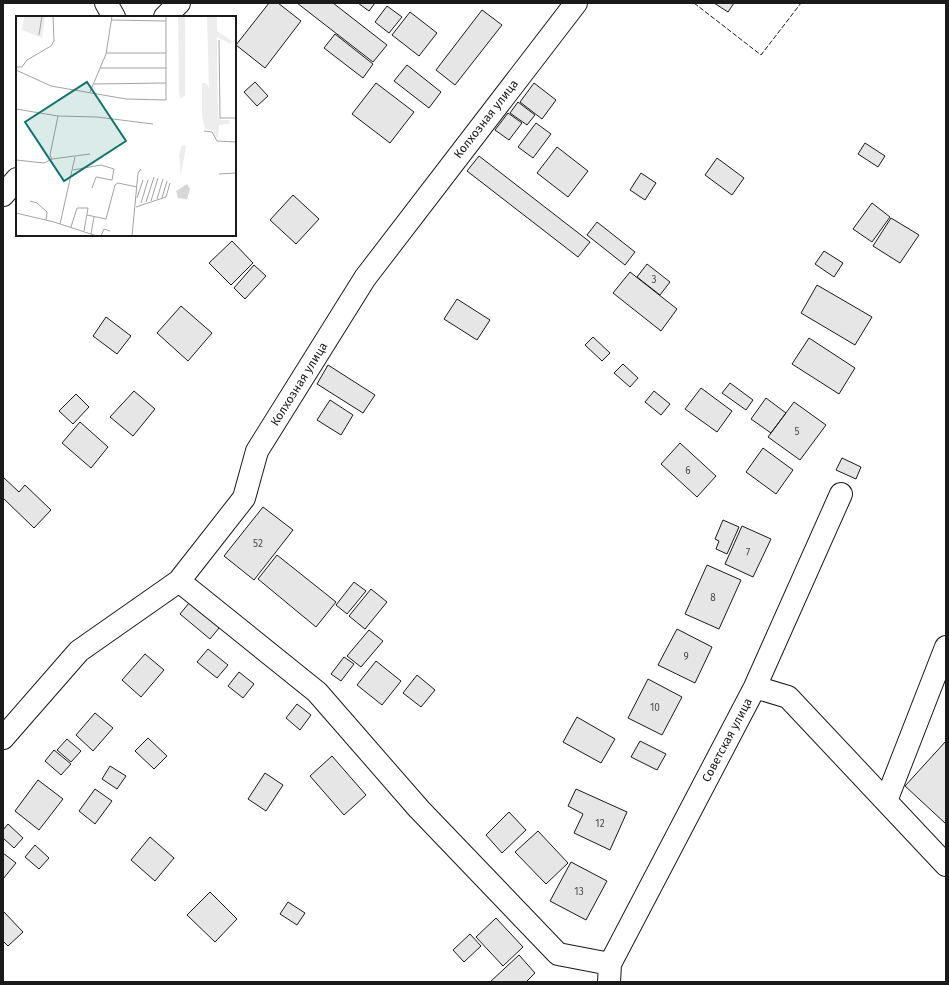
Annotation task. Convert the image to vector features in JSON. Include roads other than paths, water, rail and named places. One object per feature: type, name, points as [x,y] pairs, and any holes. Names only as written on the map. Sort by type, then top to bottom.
[{"type":"street","points":[[106,3],[113,16]]},
{"type":"street","points":[[167,16],[179,3]]},
{"type":"street","name":"Колхозная улица","points":[[3,738],[79,651],[179,581],[244,498],[257,451],[365,278],[576,3]]},
{"type":"street","points":[[3,195],[16,180]]},
{"type":"street","name":"Советская улица","points":[[610,973],[754,687],[841,494]]},
{"type":"street","points":[[179,581],[317,692],[419,809],[558,954],[610,973]]},
{"type":"street","points":[[886,801],[946,647]]},
{"type":"street","points":[[754,687],[788,697],[946,865]]}]
